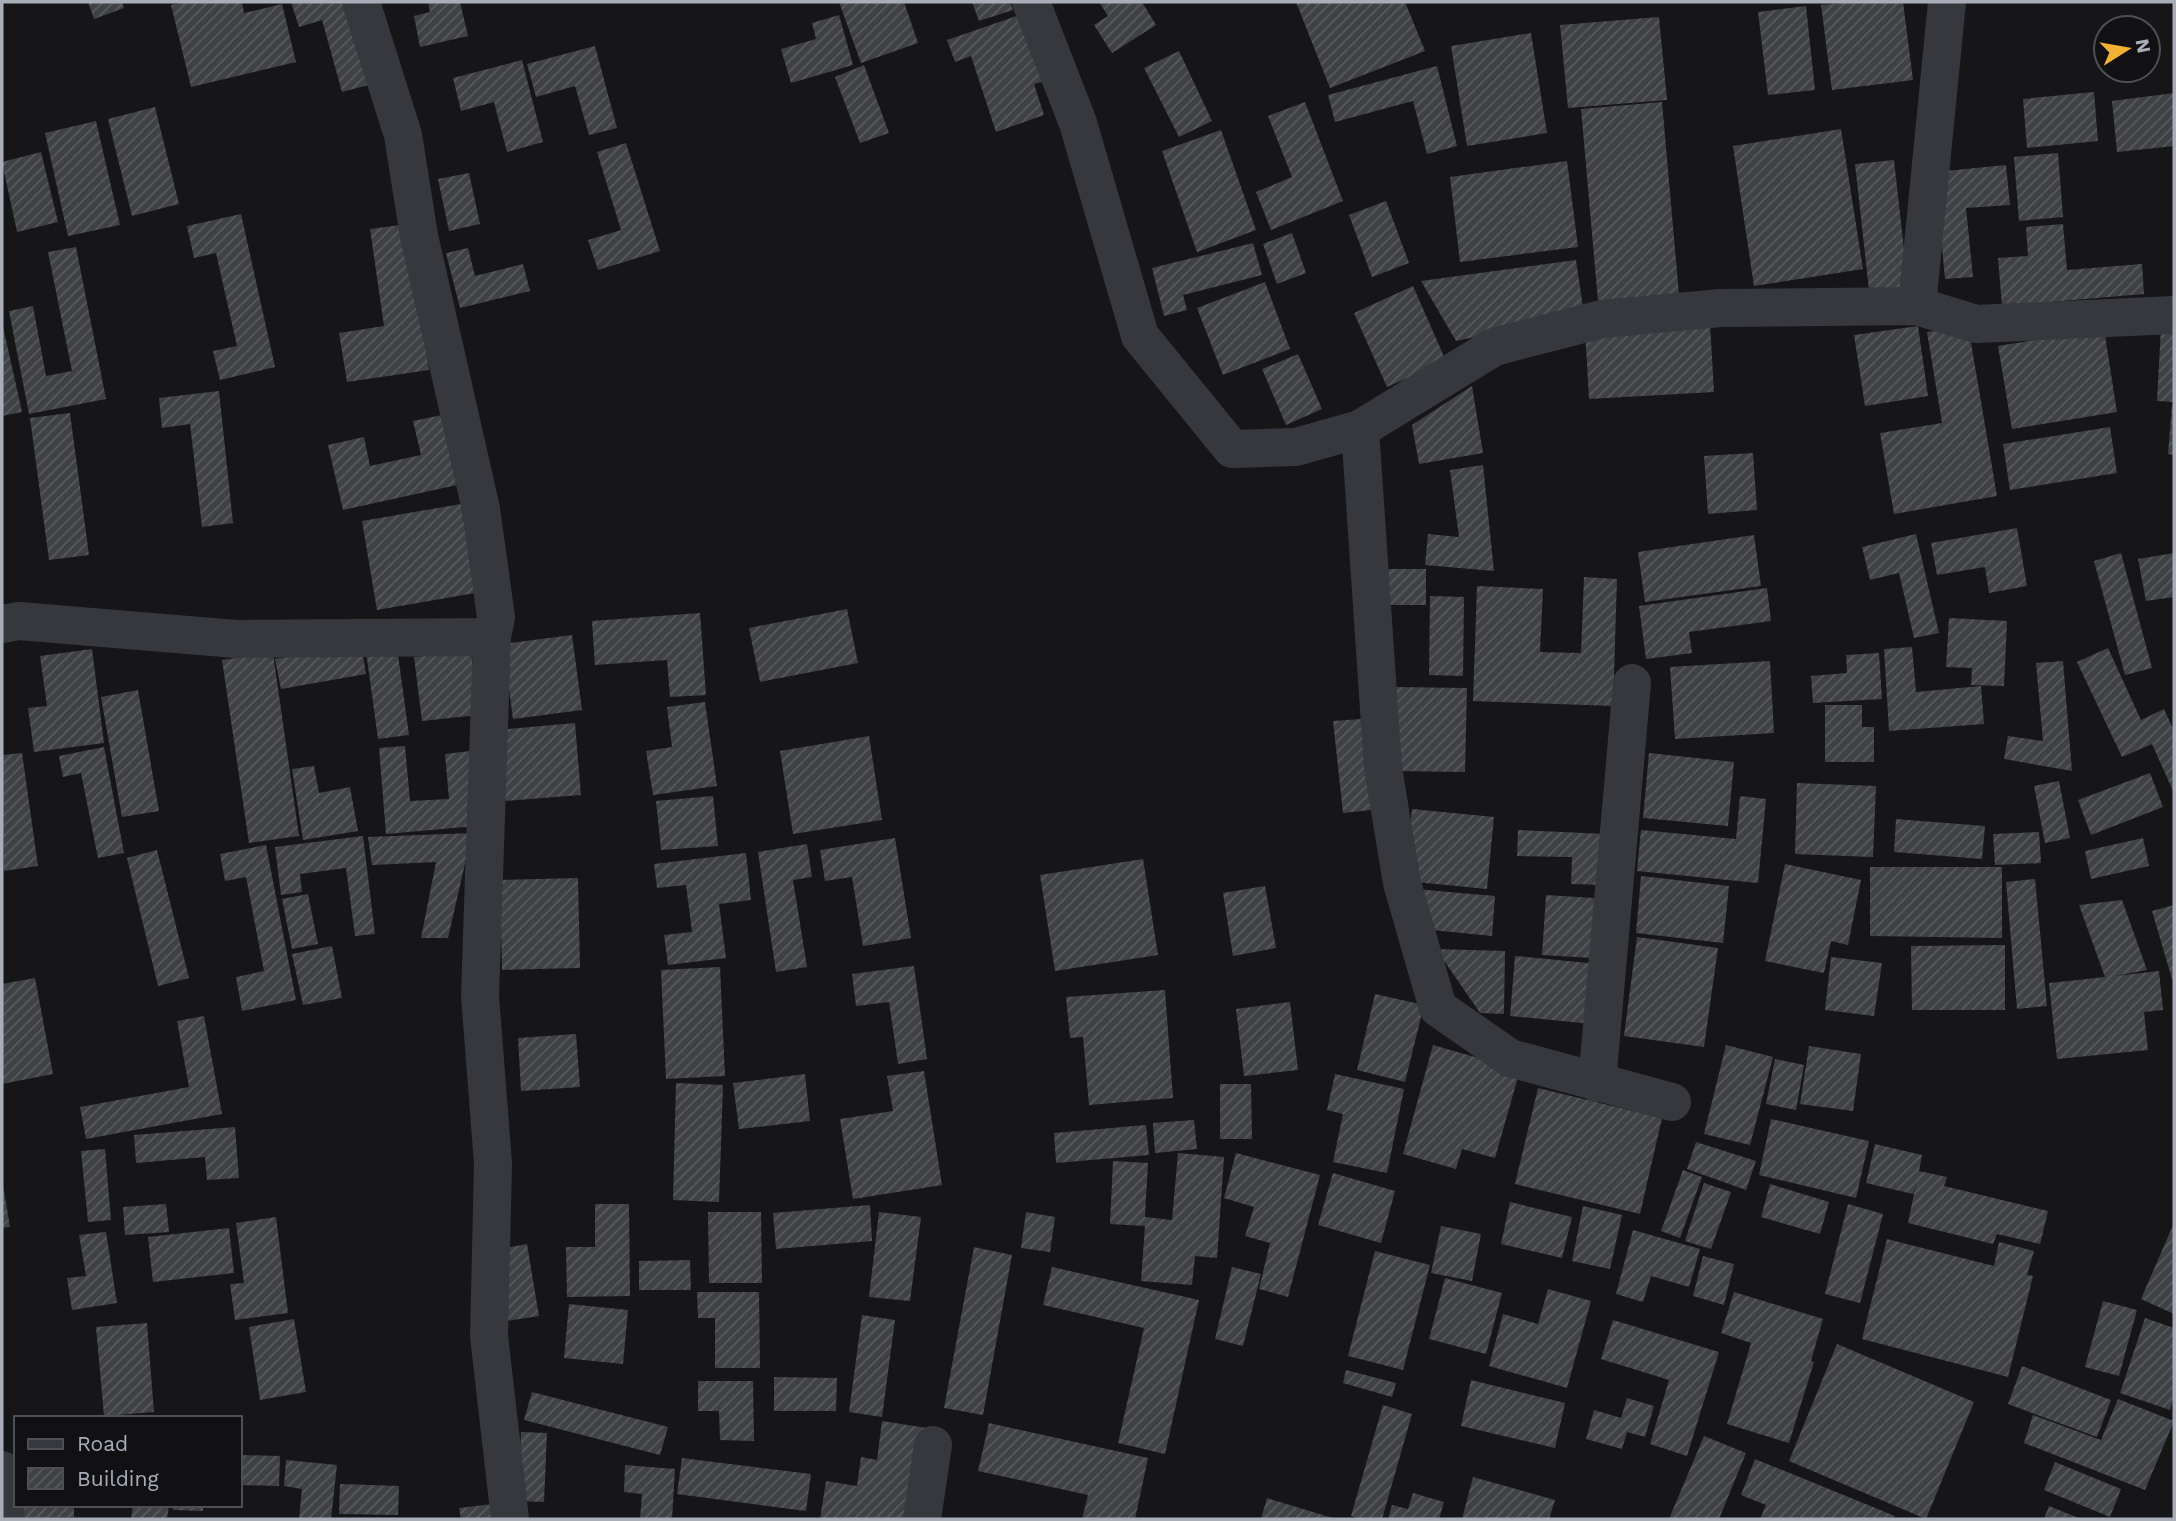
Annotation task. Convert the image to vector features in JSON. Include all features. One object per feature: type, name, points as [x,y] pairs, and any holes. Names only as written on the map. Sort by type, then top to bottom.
[{"type":"street","points":[[361,2],[403,135],[419,236],[481,509],[496,617],[492,637],[480,996],[493,1163],[489,1336],[510,1519]]},
{"type":"street","points":[[1031,2],[1078,123],[1140,336],[1232,449],[1296,447],[1360,429],[1494,347],[1602,319],[1721,308],[1917,306],[1976,324],[2174,315]]},
{"type":"street","points":[[1917,306],[1947,2]]},
{"type":"street","points":[[1360,429],[1383,768],[1402,883],[1438,1008],[1510,1058],[1672,1102]]},
{"type":"street","points":[[2,624],[32,622],[236,639],[492,637]]},
{"type":"street","points":[[1597,1083],[1632,683]]},
{"type":"street","points":[[922,1519],[933,1445]]},
{"type":"street","points":[[2,1470],[6,1519]]},
{"type":"building","points":[[88,2],[122,2],[124,8],[94,19]]},
{"type":"building","points":[[186,2],[242,2],[244,13],[282,4],[296,62],[191,87],[171,5]]},
{"type":"building","points":[[291,2],[353,2],[376,83],[342,92],[322,20],[299,27]]},
{"type":"building","points":[[428,2],[460,2],[468,36],[420,47],[414,16],[430,12]]},
{"type":"building","points":[[839,2],[904,2],[918,43],[861,63]]},
{"type":"building","points":[[972,2],[1010,2],[1013,10],[979,21]]},
{"type":"building","points":[[1099,2],[1142,2],[1156,25],[1112,53],[1094,25],[1108,16]]},
{"type":"building","points":[[1296,2],[1405,2],[1425,51],[1330,88]]},
{"type":"building","points":[[1903,2],[1913,80],[1832,90],[1821,5]]},
{"type":"building","points":[[1806,6],[1815,90],[1768,95],[1758,12]]},
{"type":"building","points":[[1022,14],[1045,81],[1034,84],[1044,115],[996,132],[971,56],[955,62],[947,40]]},
{"type":"building","points":[[839,15],[853,65],[791,83],[781,49],[816,39],[812,23]]},
{"type":"building","points":[[1659,17],[1667,100],[1568,108],[1560,25]]},
{"type":"building","points":[[1531,33],[1547,133],[1467,146],[1451,46]]},
{"type":"building","points":[[595,46],[617,128],[589,135],[575,86],[536,97],[527,64]]},
{"type":"building","points":[[1179,51],[1212,121],[1179,137],[1144,68]]},
{"type":"building","points":[[522,60],[543,142],[507,152],[494,102],[461,111],[453,78]]},
{"type":"building","points":[[864,65],[889,133],[860,143],[835,77]]},
{"type":"building","points":[[1437,66],[1457,146],[1427,154],[1413,101],[1335,122],[1328,95]]},
{"type":"building","points":[[2094,92],[2098,141],[2027,148],[2023,99]]},
{"type":"building","points":[[2174,93],[2174,146],[2117,152],[2112,101]]},
{"type":"building","points":[[1305,102],[1343,201],[1271,230],[1256,192],[1292,177],[1268,116]]},
{"type":"building","points":[[1662,102],[1680,306],[1599,313],[1581,109]]},
{"type":"building","points":[[155,107],[179,204],[132,216],[108,119]]},
{"type":"building","points":[[96,121],[120,225],[68,236],[45,133]]},
{"type":"building","points":[[1841,129],[1863,269],[1754,286],[1733,146]]},
{"type":"building","points":[[1221,130],[1256,230],[1197,252],[1162,151]]},
{"type":"building","points":[[626,143],[660,251],[598,270],[588,240],[621,230],[597,152]]},
{"type":"building","points":[[41,152],[58,222],[17,232],[2,162]]},
{"type":"building","points":[[2058,153],[2063,217],[2019,221],[2014,157]]},
{"type":"building","points":[[1894,160],[1909,294],[1870,299],[1855,164]]},
{"type":"building","points":[[1567,161],[1578,247],[1460,262],[1450,177]]},
{"type":"building","points":[[2006,165],[2010,205],[1966,208],[1973,277],[1945,279],[1935,172]]},
{"type":"building","points":[[469,173],[480,224],[449,231],[438,179]]},
{"type":"building","points":[[1386,201],[1409,263],[1372,277],[1349,215]]},
{"type":"building","points":[[241,214],[275,367],[220,380],[213,351],[237,346],[216,253],[194,258],[187,226]]},
{"type":"building","points":[[408,224],[429,370],[347,382],[339,333],[384,326],[370,229]]},
{"type":"building","points":[[2063,224],[2067,270],[2142,264],[2144,294],[2002,306],[1998,258],[2028,256],[2026,227]]},
{"type":"building","points":[[1292,233],[1306,273],[1277,284],[1263,244]]},
{"type":"building","points":[[1253,243],[1262,275],[1183,295],[1187,310],[1164,316],[1152,268]]},
{"type":"building","points":[[76,247],[106,399],[29,414],[9,311],[33,306],[46,376],[72,371],[48,252]]},
{"type":"building","points":[[468,248],[475,276],[523,264],[530,291],[460,308],[446,253]]},
{"type":"building","points":[[1576,260],[1584,314],[1456,341],[1421,281]]},
{"type":"building","points":[[1265,282],[1290,349],[1223,375],[1197,308]]},
{"type":"building","points":[[1413,286],[1446,361],[1387,387],[1354,313]]},
{"type":"building","points":[[2,322],[22,412],[2,416]]},
{"type":"building","points":[[1710,324],[1714,392],[1589,399],[1585,330]]},
{"type":"building","points":[[1968,325],[1997,496],[1894,514],[1880,433],[1942,423],[1927,332]]},
{"type":"building","points":[[1918,326],[1928,396],[1865,406],[1854,335]]},
{"type":"building","points":[[2161,327],[2174,328],[2174,402],[2157,401]]},
{"type":"building","points":[[2104,329],[2117,412],[2012,429],[1998,346]]},
{"type":"building","points":[[1298,354],[1322,409],[1286,425],[1262,369]]},
{"type":"building","points":[[1472,386],[1483,453],[1419,464],[1412,425]]},
{"type":"building","points":[[219,391],[233,523],[202,527],[190,424],[162,428],[159,398]]},
{"type":"building","points":[[2172,405],[2174,406],[2174,455],[2168,454]]},
{"type":"building","points":[[70,413],[89,555],[49,560],[30,418]]},
{"type":"building","points":[[442,415],[457,485],[343,510],[328,445],[364,437],[370,466],[421,455],[413,421]]},
{"type":"building","points":[[2110,427],[2117,473],[2010,490],[2003,444]]},
{"type":"building","points":[[1753,453],[1757,510],[1708,514],[1704,456]]},
{"type":"building","points":[[1483,465],[1494,571],[1425,565],[1428,534],[1459,537],[1450,470]]},
{"type":"building","points":[[461,504],[475,593],[377,610],[362,521]]},
{"type":"building","points":[[2017,528],[2027,586],[1989,593],[1985,567],[1937,575],[1931,543]]},
{"type":"building","points":[[1916,534],[1939,633],[1914,638],[1899,573],[1870,580],[1862,547]]},
{"type":"building","points":[[1754,535],[1761,586],[1645,602],[1638,552]]},
{"type":"building","points":[[2121,553],[2152,668],[2125,675],[2094,561]]},
{"type":"building","points":[[2174,553],[2174,597],[2146,601],[2138,559]]},
{"type":"building","points":[[1382,569],[1426,569],[1426,605],[1382,605]]},
{"type":"building","points":[[1584,577],[1617,579],[1613,706],[1473,701],[1477,586],[1543,589],[1540,652],[1581,653]]},
{"type":"building","points":[[1767,588],[1771,621],[1689,632],[1692,653],[1646,659],[1639,606]]},
{"type":"building","points":[[1430,596],[1464,597],[1463,676],[1429,675]]},
{"type":"building","points":[[847,609],[858,663],[760,682],[749,628]]},
{"type":"building","points":[[700,613],[706,695],[670,697],[667,660],[595,665],[592,621]]},
{"type":"building","points":[[1949,618],[2007,621],[2004,686],[1971,685],[1972,668],[1946,667]]},
{"type":"building","points":[[572,635],[582,710],[513,719],[503,644]]},
{"type":"building","points":[[396,640],[409,735],[378,739],[365,644]]},
{"type":"building","points":[[361,644],[366,674],[281,689],[275,659]]},
{"type":"building","points":[[1912,647],[1916,692],[1981,686],[1984,724],[1889,731],[1884,649]]},
{"type":"building","points":[[2108,648],[2141,720],[2164,709],[2174,731],[2174,793],[2152,744],[2122,757],[2077,662]]},
{"type":"building","points":[[92,649],[104,743],[34,752],[28,708],[47,706],[40,656]]},
{"type":"building","points":[[471,651],[478,715],[422,721],[414,657]]},
{"type":"building","points":[[273,653],[299,836],[249,843],[222,660]]},
{"type":"building","points":[[1879,653],[1882,699],[1813,703],[1811,676],[1847,673],[1846,655]]},
{"type":"building","points":[[1770,661],[1774,733],[1675,739],[1670,667]]},
{"type":"building","points":[[2063,661],[2072,771],[2004,759],[2008,736],[2043,741],[2036,663]]},
{"type":"building","points":[[1395,687],[1467,688],[1465,772],[1393,771]]},
{"type":"building","points":[[138,690],[159,811],[122,817],[101,697]]},
{"type":"building","points":[[705,702],[717,786],[653,795],[646,751],[672,747],[667,707]]},
{"type":"building","points":[[1825,705],[1862,705],[1862,727],[1874,727],[1874,762],[1825,762]]},
{"type":"building","points":[[1361,719],[1371,810],[1343,813],[1333,721]]},
{"type":"building","points":[[575,723],[581,795],[504,801],[498,730]]},
{"type":"building","points":[[869,736],[882,820],[793,834],[780,751]]},
{"type":"building","points":[[405,746],[410,801],[449,799],[445,754],[470,751],[476,826],[386,834],[379,748]]},
{"type":"building","points":[[104,747],[124,853],[98,858],[81,773],[63,777],[59,756]]},
{"type":"building","points":[[22,753],[38,866],[4,871],[2,755]]},
{"type":"building","points":[[1649,753],[1734,762],[1728,826],[1643,818]]},
{"type":"building","points":[[314,766],[319,793],[350,787],[358,831],[303,840],[292,769]]},
{"type":"building","points":[[2150,773],[2163,807],[2091,835],[2078,800]]},
{"type":"building","points":[[2059,781],[2070,838],[2045,843],[2034,786]]},
{"type":"building","points":[[1797,783],[1876,786],[1873,857],[1795,854]]},
{"type":"building","points":[[713,796],[718,846],[661,850],[656,801]]},
{"type":"building","points":[[1740,796],[1766,799],[1758,883],[1637,871],[1641,830],[1736,839]]},
{"type":"building","points":[[1412,809],[1494,817],[1487,889],[1405,881]]},
{"type":"building","points":[[1896,819],[1985,826],[1982,859],[1894,852]]},
{"type":"building","points":[[1518,830],[1606,834],[1604,885],[1571,884],[1572,857],[1517,856]]},
{"type":"building","points":[[2039,832],[2041,863],[1995,865],[1993,834]]},
{"type":"building","points":[[472,833],[448,938],[421,938],[436,862],[372,865],[368,837]]},
{"type":"building","points":[[363,836],[375,934],[355,936],[346,868],[300,874],[302,892],[281,895],[275,847]]},
{"type":"building","points":[[895,838],[911,938],[863,946],[852,877],[825,881],[820,850]]},
{"type":"building","points":[[2143,838],[2149,866],[2091,879],[2085,851]]},
{"type":"building","points":[[807,844],[812,877],[793,880],[807,967],[776,972],[758,852]]},
{"type":"building","points":[[266,845],[296,1000],[242,1011],[236,977],[264,971],[246,877],[225,881],[220,854]]},
{"type":"building","points":[[157,850],[189,978],[158,986],[127,858]]},
{"type":"building","points":[[746,853],[751,900],[719,904],[726,958],[668,965],[664,935],[692,932],[686,885],[657,888],[654,864]]},
{"type":"building","points":[[1143,859],[1158,955],[1055,971],[1040,875]]},
{"type":"building","points":[[1785,864],[1861,880],[1848,945],[1831,941],[1824,973],[1765,961]]},
{"type":"building","points":[[1870,867],[2002,867],[2002,938],[1870,936]]},
{"type":"building","points":[[1641,876],[1729,886],[1723,943],[1636,933]]},
{"type":"building","points":[[578,878],[580,968],[502,970],[500,880]]},
{"type":"building","points":[[2035,879],[2047,1006],[2017,1009],[2006,882]]},
{"type":"building","points":[[1265,886],[1276,948],[1233,956],[1223,893]]},
{"type":"building","points":[[1415,889],[1495,896],[1492,936],[1421,929]]},
{"type":"building","points":[[308,894],[318,944],[292,949],[282,899]]},
{"type":"building","points":[[1546,895],[1610,899],[1607,959],[1542,955]]},
{"type":"building","points":[[2122,900],[2147,970],[2115,976],[2159,971],[2163,1010],[2144,1012],[2148,1050],[2057,1059],[2049,983],[2105,977],[2079,905]]},
{"type":"building","points":[[2174,905],[2174,979],[2172,979],[2152,911]]},
{"type":"building","points":[[1637,937],[1718,948],[1704,1047],[1624,1036]]},
{"type":"building","points":[[2005,945],[2005,1010],[1912,1010],[1911,946]]},
{"type":"building","points":[[332,946],[342,998],[303,1005],[292,954]]},
{"type":"building","points":[[1436,949],[1505,951],[1504,1014],[1480,1013]]},
{"type":"building","points":[[1515,956],[1598,964],[1592,1024],[1510,1016]]},
{"type":"building","points":[[1831,957],[1882,963],[1874,1016],[1825,1010]]},
{"type":"building","points":[[914,966],[927,1059],[898,1064],[889,1002],[856,1006],[852,974]]},
{"type":"building","points":[[720,967],[725,1076],[666,1079],[661,970]]},
{"type":"building","points":[[35,978],[53,1074],[2,1084],[2,984]]},
{"type":"building","points":[[1165,990],[1173,1098],[1089,1105],[1083,1037],[1070,1038],[1066,997]]},
{"type":"building","points":[[1375,994],[1424,1005],[1405,1082],[1357,1070]]},
{"type":"building","points":[[1290,1002],[1298,1070],[1244,1076],[1236,1009]]},
{"type":"building","points":[[204,1016],[222,1114],[86,1139],[80,1107],[189,1087],[177,1021]]},
{"type":"building","points":[[576,1034],[580,1087],[521,1091],[518,1038]]},
{"type":"building","points":[[1433,1045],[1520,1070],[1495,1158],[1462,1149],[1456,1169],[1403,1154]]},
{"type":"building","points":[[1726,1045],[1773,1057],[1750,1145],[1704,1134]]},
{"type":"building","points":[[1809,1046],[1861,1054],[1853,1111],[1800,1104]]},
{"type":"building","points":[[1775,1059],[1804,1065],[1796,1110],[1766,1104]]},
{"type":"building","points":[[924,1071],[942,1185],[853,1199],[840,1119],[893,1111],[887,1076]]},
{"type":"building","points":[[805,1074],[810,1121],[739,1129],[733,1083]]},
{"type":"building","points":[[1335,1074],[1404,1089],[1387,1173],[1333,1162],[1343,1114],[1327,1110]]},
{"type":"building","points":[[676,1083],[723,1085],[719,1202],[673,1200]]},
{"type":"building","points":[[1220,1084],[1251,1084],[1252,1139],[1220,1139]]},
{"type":"building","points":[[1538,1088],[1662,1118],[1640,1214],[1515,1184]]},
{"type":"building","points":[[1771,1119],[1869,1141],[1856,1198],[1759,1175]]},
{"type":"building","points":[[1194,1120],[1197,1149],[1155,1153],[1153,1123]]},
{"type":"building","points":[[1146,1125],[1149,1155],[1056,1163],[1054,1133]]},
{"type":"building","points":[[235,1127],[239,1178],[207,1180],[205,1157],[136,1163],[134,1135]]},
{"type":"building","points":[[1696,1142],[1756,1161],[1746,1190],[1687,1169]]},
{"type":"building","points":[[1875,1144],[1922,1155],[1919,1171],[1947,1177],[1944,1186],[2048,1211],[2040,1244],[1997,1234],[1993,1244],[1908,1223],[1916,1184],[1913,1194],[1866,1183]]},
{"type":"building","points":[[105,1149],[111,1220],[88,1222],[81,1151]]},
{"type":"building","points":[[1178,1153],[1224,1157],[1217,1258],[1195,1256],[1192,1285],[1141,1281],[1145,1226],[1110,1224],[1113,1161],[1148,1163],[1145,1217],[1172,1220]]},
{"type":"building","points":[[1236,1153],[1320,1175],[1288,1297],[1259,1289],[1270,1243],[1245,1236],[1254,1207],[1224,1198]]},
{"type":"building","points":[[1683,1170],[1702,1177],[1680,1238],[1661,1231]]},
{"type":"building","points":[[1333,1173],[1395,1191],[1381,1243],[1318,1225]]},
{"type":"building","points":[[2,1179],[10,1227],[2,1228]]},
{"type":"building","points":[[1704,1183],[1731,1192],[1711,1249],[1685,1241]]},
{"type":"building","points":[[1770,1184],[1829,1202],[1820,1234],[1761,1217]]},
{"type":"building","points":[[1510,1202],[1572,1217],[1562,1258],[1501,1244]]},
{"type":"building","points":[[166,1204],[169,1232],[125,1235],[123,1207]]},
{"type":"building","points":[[595,1204],[629,1204],[630,1296],[567,1297],[566,1247],[595,1247]]},
{"type":"building","points":[[1848,1204],[1883,1214],[1860,1303],[1825,1294]]},
{"type":"building","points":[[870,1205],[872,1241],[776,1249],[773,1213]]},
{"type":"building","points":[[1583,1206],[1622,1215],[1610,1269],[1572,1261]]},
{"type":"building","points":[[708,1212],[761,1212],[762,1283],[709,1283]]},
{"type":"building","points":[[879,1212],[921,1217],[910,1301],[869,1297]]},
{"type":"building","points":[[1026,1212],[1055,1217],[1050,1252],[1021,1248]]},
{"type":"building","points":[[276,1217],[288,1313],[235,1320],[230,1284],[244,1283],[236,1223]]},
{"type":"building","points":[[2174,1223],[2174,1314],[2141,1299]]},
{"type":"building","points":[[1441,1226],[1481,1234],[1472,1281],[1431,1273]]},
{"type":"building","points":[[229,1228],[234,1273],[153,1282],[148,1237]]},
{"type":"building","points":[[1633,1230],[1700,1249],[1689,1287],[1651,1276],[1643,1302],[1616,1294]]},
{"type":"building","points":[[106,1232],[117,1303],[72,1310],[67,1278],[86,1276],[79,1235]]},
{"type":"building","points":[[1887,1239],[1994,1266],[1999,1242],[2034,1251],[2027,1275],[2033,1276],[2008,1377],[1862,1339]]},
{"type":"building","points":[[527,1244],[539,1316],[506,1321],[494,1250]]},
{"type":"building","points":[[974,1247],[1012,1255],[983,1415],[944,1408]]},
{"type":"building","points":[[1375,1251],[1430,1265],[1403,1370],[1348,1356]]},
{"type":"building","points":[[1703,1256],[1734,1264],[1724,1305],[1693,1296]]},
{"type":"building","points":[[690,1260],[691,1290],[639,1290],[639,1261]]},
{"type":"building","points":[[1052,1267],[1199,1300],[1165,1454],[1118,1443],[1144,1328],[1043,1305]]},
{"type":"building","points":[[1232,1267],[1261,1274],[1243,1346],[1215,1339]]},
{"type":"building","points":[[1445,1278],[1502,1293],[1486,1354],[1429,1339]]},
{"type":"building","points":[[1548,1289],[1591,1301],[1567,1388],[1489,1366],[1503,1314],[1538,1324]]},
{"type":"building","points":[[697,1292],[759,1292],[760,1368],[715,1368],[715,1318],[698,1318]]},
{"type":"building","points":[[1734,1292],[1823,1319],[1811,1361],[1814,1362],[1789,1443],[1727,1424],[1751,1343],[1721,1333]]},
{"type":"building","points":[[2103,1301],[2137,1310],[2119,1376],[2085,1367]]},
{"type":"building","points":[[569,1304],[628,1310],[623,1364],[564,1358]]},
{"type":"building","points":[[862,1315],[895,1320],[882,1417],[849,1412]]},
{"type":"building","points":[[2145,1318],[2174,1328],[2174,1397],[2170,1410],[2120,1393]]},
{"type":"building","points":[[294,1319],[306,1392],[260,1400],[249,1327]]},
{"type":"building","points":[[1613,1320],[1719,1352],[1687,1456],[1650,1444],[1669,1380],[1601,1359]]},
{"type":"building","points":[[147,1323],[154,1412],[104,1416],[96,1327]]},
{"type":"building","points":[[1837,1344],[1974,1402],[1926,1519],[1789,1461]]},
{"type":"building","points":[[2022,1366],[2111,1400],[2097,1437],[2008,1404]]},
{"type":"building","points":[[1346,1370],[1396,1383],[1392,1397],[1343,1383]]},
{"type":"building","points":[[774,1377],[837,1378],[836,1411],[774,1411]]},
{"type":"building","points":[[1471,1380],[1565,1403],[1555,1448],[1461,1426]]},
{"type":"building","points":[[698,1381],[753,1381],[754,1441],[720,1440],[719,1411],[698,1411]]},
{"type":"building","points":[[532,1392],[668,1427],[660,1455],[524,1420]]},
{"type":"building","points":[[1627,1398],[1654,1406],[1645,1437],[1627,1432],[1622,1449],[1586,1439],[1594,1410],[1621,1418]]},
{"type":"building","points":[[2118,1399],[2174,1421],[2145,1490],[2024,1443],[2033,1415],[2101,1440]]},
{"type":"building","points":[[1383,1405],[1412,1414],[1382,1519],[1360,1519],[1351,1516]]},
{"type":"building","points":[[882,1421],[927,1428],[914,1519],[820,1519],[826,1481],[857,1486],[861,1457],[877,1460]]},
{"type":"building","points":[[989,1423],[1148,1458],[1135,1519],[1082,1519],[1088,1495],[978,1471]]},
{"type":"building","points":[[521,1432],[547,1433],[544,1502],[518,1501]]},
{"type":"building","points":[[1704,1436],[1746,1453],[1719,1519],[1669,1519]]},
{"type":"building","points":[[242,1455],[280,1456],[279,1486],[242,1485]]},
{"type":"building","points":[[682,1458],[811,1474],[806,1511],[677,1494]]},
{"type":"building","points":[[1755,1459],[1895,1516],[1893,1519],[1760,1519],[1766,1505],[1741,1495]]},
{"type":"building","points":[[286,1460],[337,1465],[331,1519],[299,1519],[302,1489],[284,1486]]},
{"type":"building","points":[[2055,1462],[2121,1489],[2110,1517],[2044,1490]]},
{"type":"building","points":[[625,1465],[675,1469],[672,1519],[640,1519],[642,1494],[624,1492]]},
{"type":"building","points":[[1473,1477],[1555,1500],[1549,1519],[1462,1519]]},
{"type":"building","points":[[340,1484],[399,1486],[398,1515],[339,1514]]},
{"type":"building","points":[[1413,1493],[1444,1502],[1439,1519],[1388,1519],[1392,1505],[1408,1509]]},
{"type":"building","points":[[1267,1498],[1336,1519],[1261,1519]]},
{"type":"building","points":[[493,1504],[495,1519],[461,1519],[459,1508]]},
{"type":"building","points":[[2049,1506],[2081,1519],[2044,1519]]},
{"type":"building","points":[[14,1507],[74,1507],[74,1517],[14,1519]]},
{"type":"building","points":[[133,1507],[169,1507],[167,1519],[131,1519]]},
{"type":"building","points":[[173,1507],[203,1507],[203,1511],[173,1510]]}]
